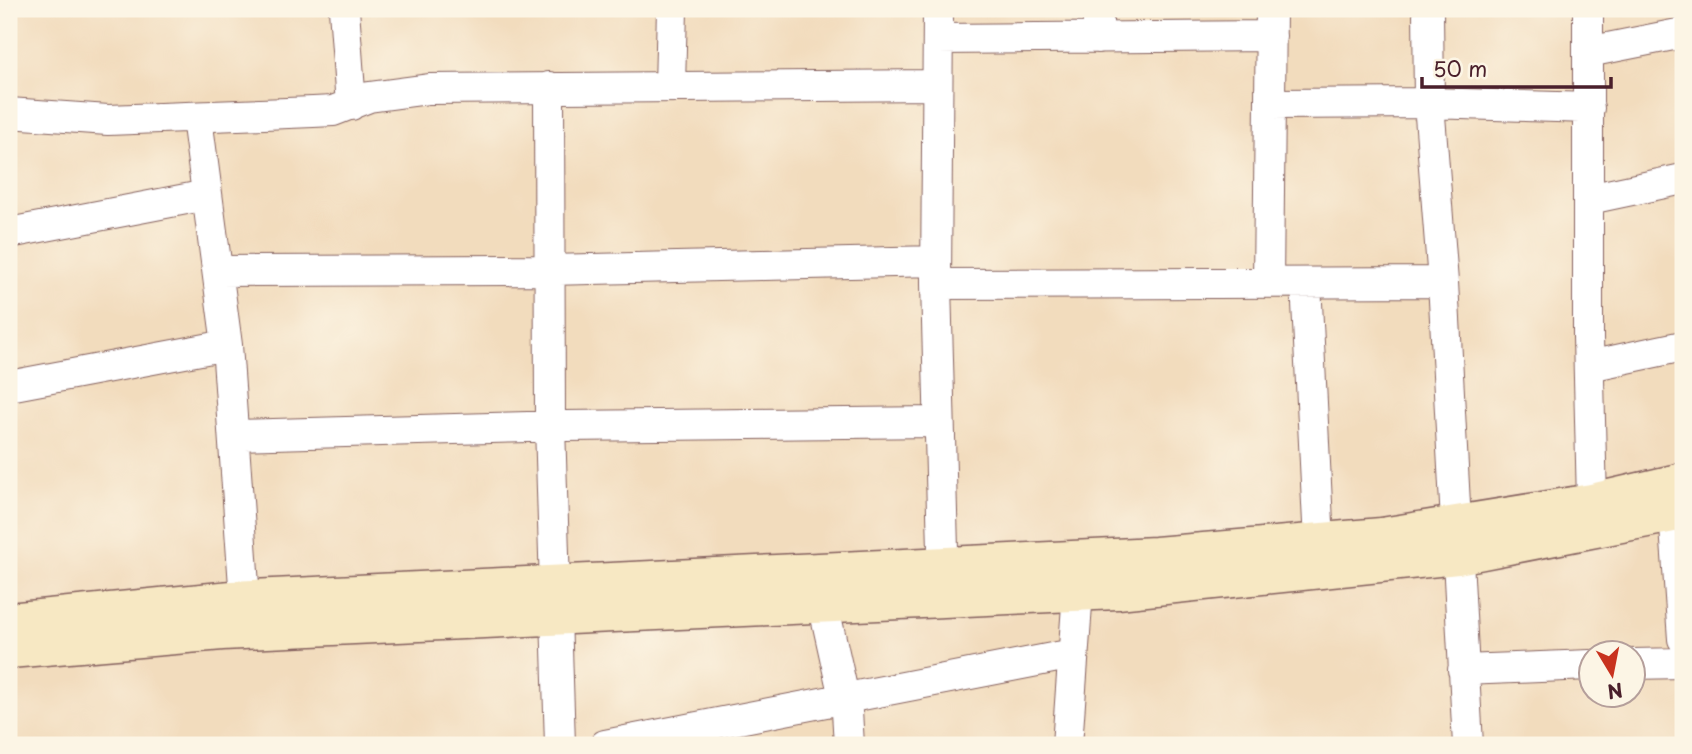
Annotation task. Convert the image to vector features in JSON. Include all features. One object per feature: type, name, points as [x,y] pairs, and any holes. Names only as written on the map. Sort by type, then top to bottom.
[{"type":"main road","points":[[9,649],[556,601],[944,582],[1079,592],[1262,577],[1680,502]]},
{"type":"main road","points":[[9,622],[245,600],[823,603],[944,582],[1156,556],[1382,537],[1456,541],[1592,503],[1680,502]]},
{"type":"street","points":[[344,9],[351,105]]},
{"type":"street","points":[[670,86],[672,9]]},
{"type":"street","points":[[938,9],[937,422],[944,582]]},
{"type":"street","points":[[1427,9],[1429,103],[1443,282],[1468,745]]},
{"type":"street","points":[[1588,9],[1592,503]]},
{"type":"street","points":[[938,39],[1098,23],[1271,22],[1268,282]]},
{"type":"street","points":[[1588,52],[1683,33]]},
{"type":"street","points":[[9,113],[79,120],[313,112],[351,105],[369,97],[429,89],[937,85]]},
{"type":"street","points":[[549,87],[550,426],[560,745]]},
{"type":"street","points":[[1270,104],[1429,103],[1589,108]]},
{"type":"street","points":[[197,118],[228,345],[245,600]]},
{"type":"street","points":[[1589,199],[1683,179]]},
{"type":"street","points":[[9,233],[207,195]]},
{"type":"street","points":[[218,271],[936,272],[1306,283],[1443,282]]},
{"type":"street","points":[[1306,283],[1319,543]]},
{"type":"street","points":[[9,386],[228,345]]},
{"type":"street","points":[[1589,366],[1683,346]]},
{"type":"street","points":[[235,435],[550,426],[937,422]]},
{"type":"street","points":[[1680,502],[1683,639]]},
{"type":"street","points":[[1066,745],[1079,592]]},
{"type":"street","points":[[823,603],[845,699],[849,745]]},
{"type":"street","points":[[605,745],[1073,654]]},
{"type":"street","points":[[1646,664],[1683,663]]},
{"type":"street","points":[[1463,670],[1576,666]]}]
